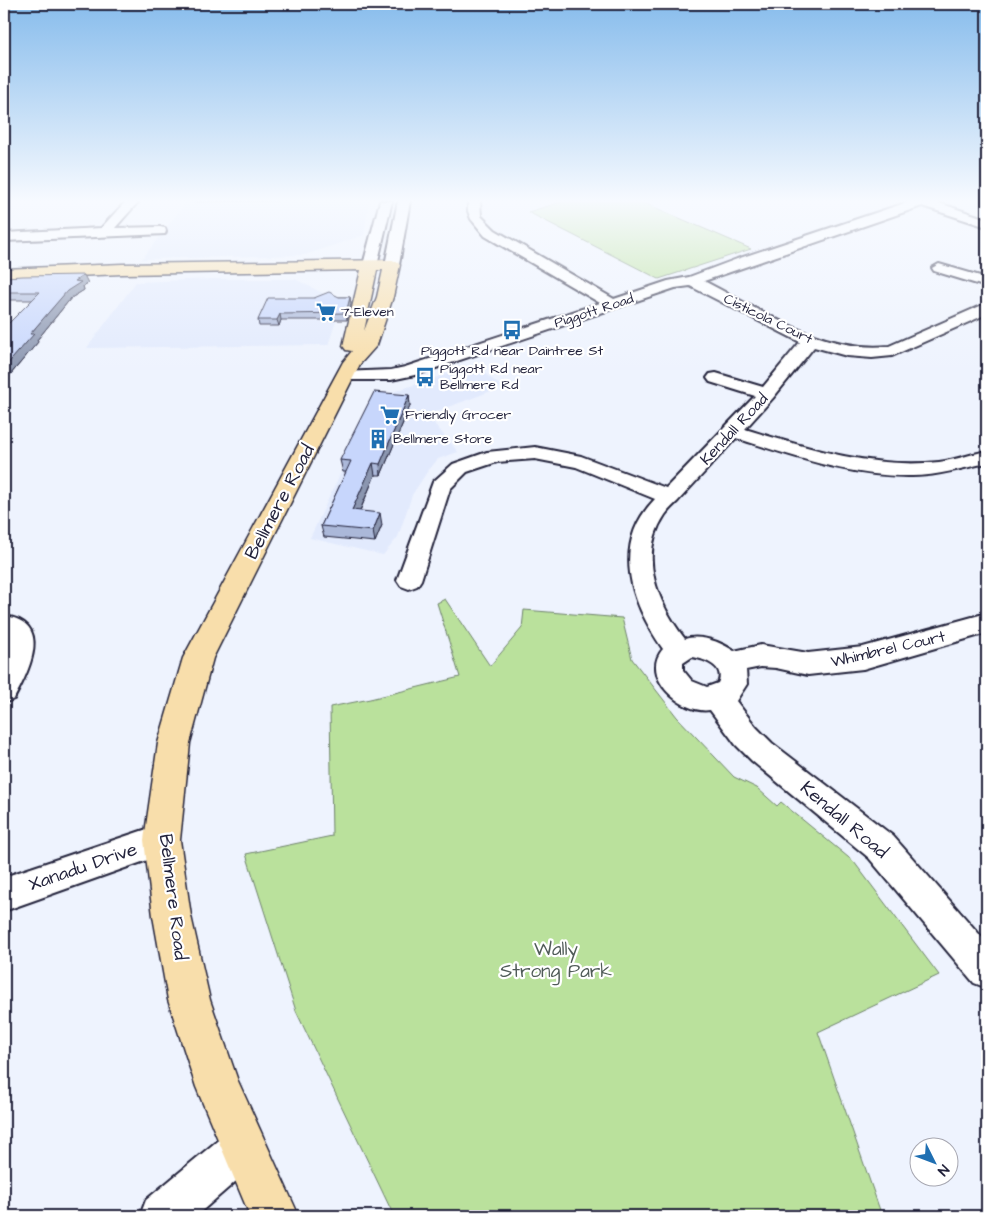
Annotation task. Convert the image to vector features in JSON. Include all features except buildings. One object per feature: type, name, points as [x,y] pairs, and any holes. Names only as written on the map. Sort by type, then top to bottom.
[{"type":"main road","points":[[303,265],[321,258]]},
{"type":"main road","points":[[4,274],[122,269],[269,268],[303,265],[391,268]]},
{"type":"main road","points":[[269,268],[290,270],[347,283],[369,268]]},
{"type":"main road","name":"Bellmere Road","points":[[349,369],[352,346],[347,283],[369,268]]},
{"type":"main road","name":"Bellmere Road","points":[[274,1216],[218,1087],[189,1000],[172,916],[162,840],[174,743],[198,658],[349,369],[368,345],[385,297],[391,268]]},
{"type":"street","name":"Bellmere Road","points":[[369,268],[372,258]]},
{"type":"street","name":"Bellmere Road","points":[[391,268],[393,258]]},
{"type":"street","points":[[533,258],[614,305]]},
{"type":"street","name":"Piggott Road","points":[[349,369],[391,375],[409,372],[674,284],[692,281],[754,258]]},
{"type":"street","points":[[939,268],[987,283]]},
{"type":"street","name":"Cisticola Court","points":[[692,281],[810,341],[847,351],[872,353],[892,351],[987,308]]},
{"type":"street","points":[[968,318],[987,326]]},
{"type":"street","name":"Kendall Road","points":[[679,651],[657,621],[642,586],[639,563],[646,528],[656,511],[767,394],[810,341]]},
{"type":"street","points":[[716,378],[767,394]]},
{"type":"street","points":[[732,431],[834,462],[887,470],[939,468],[987,457]]},
{"type":"street","points":[[410,580],[440,487],[460,468],[494,456],[535,453],[581,462],[670,497]]},
{"type":"street","name":"Whimbrel Court","points":[[728,663],[761,656],[776,657],[808,664],[863,658],[987,623]]},
{"type":"street","points":[[4,626],[12,627],[21,636],[21,652],[15,673],[4,690]]},
{"type":"street","points":[[692,647],[709,649],[716,652],[728,663],[732,670],[733,683],[724,694],[717,697],[698,698],[681,690],[670,676],[669,669],[673,656],[679,651],[692,647]]},
{"type":"street","name":"Kendall Road","points":[[717,697],[746,736],[762,752],[881,847],[987,970]]},
{"type":"street","name":"Xanadu Drive","points":[[4,894],[162,840]]},
{"type":"street","points":[[162,1216],[243,1147]]},
{"type":"shaded area","points":[[143,258],[185,258],[142,259]]},
{"type":"shaded area","points":[[214,279],[295,279],[342,303],[328,345],[87,348],[136,282]]},
{"type":"shaded area","points":[[474,365],[502,387],[427,415],[458,452],[438,459],[427,472],[412,495],[398,537],[383,555],[310,538],[373,405],[387,394]]},
{"type":"green space","points":[[618,258],[724,258],[659,279]]},
{"type":"green space","name":"Wally Strong Park","points":[[445,599],[490,666],[522,628],[524,610],[622,618],[632,659],[677,717],[734,777],[757,788],[777,806],[781,802],[854,862],[939,975],[818,1032],[882,1216],[394,1216],[296,1011],[246,854],[332,836],[330,707],[460,677],[437,603]]},
{"type":"place","name":"7-Eleven","points":[[326,312]]},
{"type":"place","name":"Piggott Rd near Daintree St","points":[[512,330]]},
{"type":"place","name":"Piggott Rd near Bellmere Rd","points":[[425,377]]},
{"type":"place","name":"Friendly Grocer","points":[[390,415]]},
{"type":"place","name":"Bellmere Store","points":[[378,439]]}]
